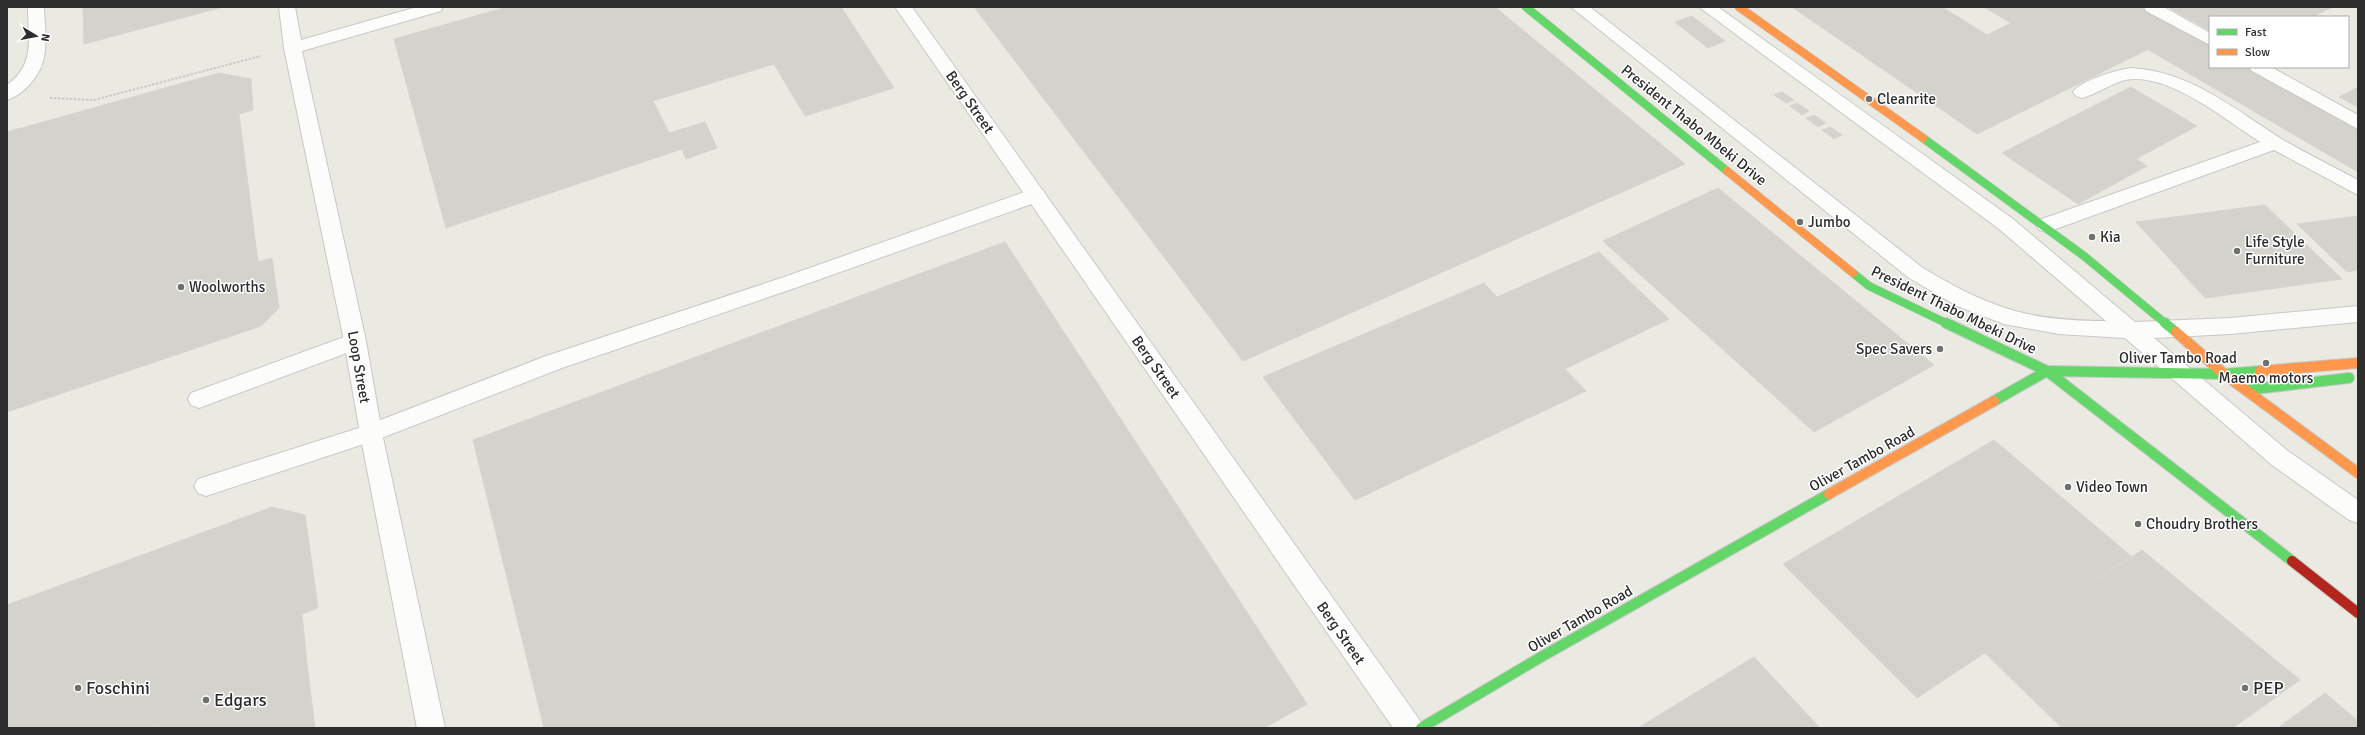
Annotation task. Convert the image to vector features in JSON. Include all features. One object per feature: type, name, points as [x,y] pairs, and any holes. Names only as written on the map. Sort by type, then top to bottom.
[{"type":"street","points":[[7,94],[21,85],[36,64],[38,50],[36,7]]},
{"type":"street","name":"Loop Street","points":[[287,7],[293,48],[355,341],[371,433],[431,728]]},
{"type":"street","points":[[293,48],[435,7]]},
{"type":"street","name":"Berg Street","points":[[903,7],[1409,728]]},
{"type":"street","name":"President Thabo Mbeki Drive","points":[[1526,7],[1869,286],[2047,371],[2358,613]]},
{"type":"street","points":[[1579,7],[1916,273],[1959,298],[2016,319],[2074,327],[2132,330],[2177,330],[2358,314]]},
{"type":"street","points":[[1707,7],[2006,224],[2132,330],[2280,458],[2358,513]]},
{"type":"street","points":[[1740,7],[2046,225],[2177,330],[2224,374],[2358,473]]},
{"type":"street","points":[[2152,7],[2209,39]]},
{"type":"street","points":[[2260,68],[2358,123]]},
{"type":"street","points":[[2082,92],[2129,74],[2155,75],[2186,87],[2275,143],[2358,188]]},
{"type":"street","points":[[2046,225],[2275,143]]},
{"type":"street","points":[[206,486],[371,433],[554,362],[791,282],[1036,196]]},
{"type":"street","points":[[199,399],[355,341]]},
{"type":"street","name":"Oliver Tambo Road","points":[[1421,728],[1541,657],[2047,371],[2224,374],[2358,363]]},
{"type":"street","points":[[2246,390],[2358,377]]},
{"type":"path","points":[[7,94],[94,100],[293,48]]},
{"type":"building","points":[[83,7],[223,7],[84,44]]},
{"type":"building","points":[[507,7],[841,7],[894,88],[805,116],[774,64],[653,101],[669,133],[705,122],[717,148],[686,159],[682,149],[446,228],[394,39]]},
{"type":"building","points":[[974,7],[1495,7],[1685,164],[1243,361]]},
{"type":"building","points":[[1792,7],[1942,7],[1987,35],[2011,23],[1984,7],[2143,7],[2185,31],[1977,134]]},
{"type":"building","points":[[2168,7],[2333,7],[2314,16],[2209,16],[2209,30]]},
{"type":"building","points":[[1692,16],[1725,41],[1708,48],[1675,22]]},
{"type":"building","points":[[2185,31],[2209,44],[2209,68],[2250,68],[2358,130],[2358,172],[2147,49]]},
{"type":"building","points":[[219,73],[251,79],[253,110],[239,114],[258,262],[272,258],[279,308],[261,326],[7,412],[7,132]]},
{"type":"building","points":[[2131,87],[2197,126],[2136,159],[2070,118]]},
{"type":"building","points":[[2358,87],[2358,107],[2339,97]]},
{"type":"building","points":[[1782,92],[1794,100],[1786,103],[1774,95]]},
{"type":"building","points":[[1797,103],[1809,111],[1802,115],[1790,106]]},
{"type":"building","points":[[1814,115],[1826,123],[1818,127],[1806,118]]},
{"type":"building","points":[[2070,118],[2147,166],[2078,204],[2002,153]]},
{"type":"building","points":[[1830,127],[1842,135],[1834,139],[1822,130]]},
{"type":"building","points":[[1718,188],[1934,365],[1814,432],[1603,241]]},
{"type":"building","name":"Life Style Furniture","points":[[2265,205],[2342,279],[2205,298],[2136,222]]},
{"type":"building","points":[[2358,216],[2358,270],[2347,272],[2297,224]]},
{"type":"building","points":[[1005,242],[1307,704],[1264,728],[544,728],[473,440]]},
{"type":"building","points":[[1599,252],[1669,319],[1565,369],[1586,391],[1355,500],[1263,377],[1484,283],[1497,297]]},
{"type":"building","points":[[1994,440],[2131,556],[1917,698],[1783,564]]},
{"type":"building","points":[[272,507],[305,515],[318,608],[302,614],[307,664],[151,728],[7,728],[7,605]]},
{"type":"building","points":[[2142,550],[2300,680],[2233,728],[2062,728],[1985,653]]},
{"type":"building","points":[[1754,657],[1820,728],[1638,728]]},
{"type":"building","points":[[307,664],[315,728],[151,728]]},
{"type":"building","points":[[2325,693],[2358,721],[2358,728],[2278,728]]},
{"type":"traffic: fast","points":[[1526,7],[1727,171]]},
{"type":"traffic: fast","points":[[1923,138],[2084,256],[2115,280],[2176,332]]},
{"type":"traffic: fast","points":[[1853,273],[1869,286],[2047,371],[2292,561]]},
{"type":"traffic: fast","points":[[1994,401],[2047,371],[2224,374],[2260,371]]},
{"type":"traffic: fast","points":[[2246,390],[2349,378]]},
{"type":"traffic: fast","points":[[1421,728],[1541,657],[1829,494]]},
{"type":"traffic: slow","points":[[1739,7],[1923,138]]},
{"type":"traffic: slow","points":[[1727,171],[1853,273]]},
{"type":"traffic: slow","points":[[2176,332],[2224,374],[2358,473]]},
{"type":"traffic: slow","points":[[2260,371],[2358,363]]},
{"type":"traffic: slow","points":[[1829,494],[1994,401]]},
{"type":"traffic: jam","points":[[2292,561],[2358,613]]},
{"type":"place","name":"Cleanrite","points":[[1869,99]]},
{"type":"place","name":"Jumbo","points":[[1800,222]]},
{"type":"place","name":"Kia","points":[[2092,237]]},
{"type":"place","name":"Life Style Furniture","points":[[2237,251]]},
{"type":"place","name":"Woolworths","points":[[181,287]]},
{"type":"place","name":"Spec Savers","points":[[1940,349]]},
{"type":"place","name":"Maemo motors","points":[[2266,363]]},
{"type":"place","name":"Video Town","points":[[2068,487]]},
{"type":"place","name":"Choudry Brothers","points":[[2138,524]]},
{"type":"place","name":"Foschini","points":[[78,688]]},
{"type":"place","name":"PEP","points":[[2245,688]]},
{"type":"place","name":"Edgars","points":[[206,700]]}]
